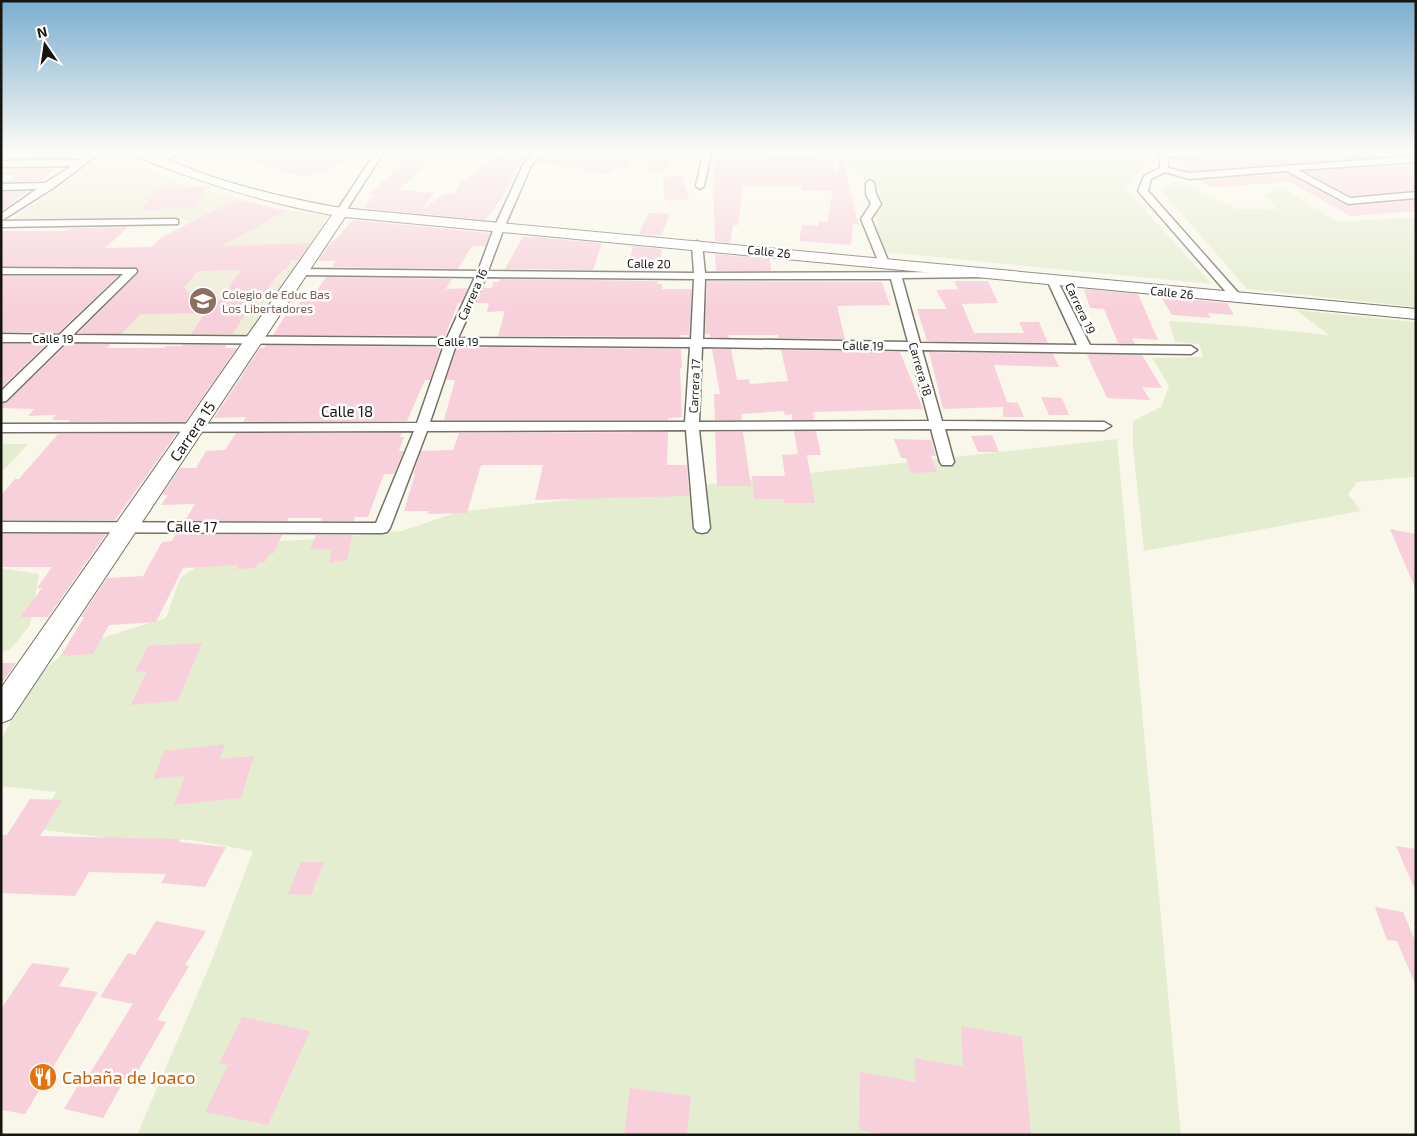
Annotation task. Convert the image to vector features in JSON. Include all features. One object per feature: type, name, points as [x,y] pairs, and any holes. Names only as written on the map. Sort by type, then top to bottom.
[{"type":"street","points":[[1,218],[24,203]]},
{"type":"street","name":"Calle 26","points":[[289,203],[341,212],[499,228],[697,244],[1416,314]]},
{"type":"street","name":"Carrera 15","points":[[1,711],[347,203]]},
{"type":"street","name":"Carrera 16","points":[[382,528],[422,427],[451,341],[482,274],[510,203]]},
{"type":"street","points":[[876,203],[866,219],[884,263]]},
{"type":"street","points":[[1153,203],[1237,298]]},
{"type":"street","points":[[1,224],[175,222]]},
{"type":"street","name":"Carrera 17","points":[[697,244],[700,276],[692,425],[702,528]]},
{"type":"street","points":[[1,271],[132,271],[1,398]]},
{"type":"street","name":"Calle 20","points":[[300,272],[700,276],[998,274]]},
{"type":"street","name":"Carrera 18","points":[[896,276],[947,462]]},
{"type":"street","name":"Carrera 19","points":[[1052,280],[1085,348]]},
{"type":"street","name":"Calle 19","points":[[1,338],[697,343],[1191,350]]},
{"type":"street","name":"Calle 18","points":[[1,428],[692,425],[1104,426]]},
{"type":"street","name":"Calle 17","points":[[1,528],[128,526],[382,528]]},
{"type":"shaded area","points":[[35,203],[258,203],[327,217],[252,336],[80,333],[148,265],[189,220],[8,222]]},
{"type":"green space","points":[[875,203],[1139,203],[1212,284],[873,251],[878,233]]},
{"type":"green space","points":[[1172,203],[1225,203],[1239,209],[1276,209],[1272,203],[1307,203],[1338,222],[1416,217],[1416,307],[1247,289]]},
{"type":"green space","points":[[1296,310],[1416,322],[1416,479],[1412,477],[1357,482],[1348,494],[1361,511],[1144,551],[1133,449],[1133,421],[1161,407],[1169,386],[1152,358],[1203,357],[1199,344],[1175,342],[1169,321],[1329,335]]},
{"type":"green space","points":[[1117,439],[1181,1135],[137,1135],[211,962],[253,851],[191,840],[119,839],[34,829],[56,792],[1,786],[1,740],[31,682],[69,648],[166,618],[180,578],[232,543],[323,539],[402,531],[458,512]]},
{"type":"green space","points":[[1,444],[28,444],[1,473]]},
{"type":"green space","points":[[1,568],[39,574],[30,625],[10,650],[1,651]]},
{"type":"building","points":[[1,203],[11,203],[1,211]]},
{"type":"building","points":[[146,203],[197,203],[194,207],[140,211]]},
{"type":"building","points":[[228,203],[248,203],[286,211],[221,246],[310,243],[298,260],[292,260],[286,269],[283,269],[253,309],[248,309],[233,334],[191,334],[211,304],[219,301],[241,270],[198,271],[184,287],[204,313],[141,314],[121,334],[78,333],[137,274],[138,268],[1,266],[1,231],[67,231],[71,228],[128,227],[105,248],[151,247],[161,238]]},
{"type":"building","points":[[368,203],[426,203],[421,210],[431,203],[498,203],[485,220],[363,208]]},
{"type":"building","points":[[714,203],[741,203],[738,225],[733,225],[730,243],[715,241]]},
{"type":"building","points":[[831,203],[853,203],[858,224],[853,223],[851,245],[799,241],[802,225],[818,226],[819,221],[827,222]]},
{"type":"building","points":[[1327,203],[1342,203],[1347,206],[1416,203],[1416,211],[1350,216]]},
{"type":"building","points":[[648,213],[670,214],[661,236],[639,234]]},
{"type":"building","points":[[353,220],[490,233],[485,246],[472,246],[458,269],[332,267],[336,261],[318,261],[331,242]]},
{"type":"building","points":[[523,236],[602,243],[593,270],[505,269]]},
{"type":"building","points":[[633,246],[662,249],[659,271],[627,270]]},
{"type":"building","points":[[715,254],[770,259],[771,271],[716,271]]},
{"type":"building","points":[[1,276],[118,276],[58,333],[1,332]]},
{"type":"building","points":[[326,277],[452,279],[446,289],[468,288],[461,303],[458,303],[445,336],[273,335],[285,316],[290,316],[300,302],[310,301]]},
{"type":"building","points":[[500,279],[658,281],[657,284],[662,284],[662,289],[692,289],[689,335],[680,335],[681,337],[498,336],[505,311],[487,312],[489,303],[476,303],[483,288],[492,288],[493,282],[499,282]]},
{"type":"building","points":[[707,281],[882,282],[890,305],[837,306],[845,339],[778,338],[778,335],[728,335],[729,338],[710,337],[710,334],[705,334]]},
{"type":"building","points":[[954,281],[988,281],[998,303],[962,304],[974,333],[1024,333],[1019,322],[1039,322],[1048,343],[927,341],[917,309],[947,309],[936,290],[958,289]]},
{"type":"building","points":[[1084,289],[1138,294],[1158,340],[1132,338],[1135,344],[1118,343],[1104,309],[1090,308]]},
{"type":"building","points":[[1161,297],[1227,303],[1234,315],[1208,313],[1211,318],[1172,315]]},
{"type":"building","points":[[1,344],[47,344],[1,388]]},
{"type":"building","points":[[67,344],[110,344],[107,348],[226,345],[225,348],[237,348],[185,422],[68,422],[70,420],[52,420],[56,415],[28,416],[34,409],[1,408],[1,404],[7,402]]},
{"type":"building","points":[[266,345],[441,347],[430,380],[425,380],[407,421],[243,422],[246,417],[214,418],[260,348],[264,348]]},
{"type":"building","points":[[457,348],[681,349],[682,417],[668,418],[668,420],[444,420],[455,380],[446,380]]},
{"type":"building","points":[[712,349],[731,349],[737,380],[749,379],[750,384],[788,381],[781,350],[900,352],[923,409],[813,412],[814,420],[792,420],[792,414],[785,415],[784,411],[741,414],[742,420],[715,420],[714,394],[720,394]]},
{"type":"building","points":[[929,352],[1053,354],[1059,367],[994,365],[1007,402],[1018,403],[1024,417],[1003,417],[1003,407],[943,409]]},
{"type":"building","points":[[1087,355],[1142,355],[1162,388],[1142,387],[1150,400],[1107,398]]},
{"type":"building","points":[[1041,397],[1062,398],[1069,415],[1049,415]]},
{"type":"building","points":[[794,431],[816,431],[821,455],[807,455],[815,503],[784,503],[783,499],[754,499],[752,476],[785,476],[782,455],[798,454]]},
{"type":"building","points":[[668,432],[667,465],[687,465],[689,496],[535,500],[543,465],[481,465],[467,513],[428,514],[429,511],[404,511],[421,451],[453,450],[459,433]]},
{"type":"building","points":[[715,432],[743,432],[751,486],[717,486]]},
{"type":"building","points":[[177,433],[115,520],[1,520],[1,495],[15,479],[19,479],[58,434]]},
{"type":"building","points":[[236,433],[402,433],[400,437],[404,437],[399,451],[404,451],[394,474],[384,474],[368,517],[355,517],[354,521],[321,521],[322,518],[288,518],[287,521],[185,521],[195,504],[161,505],[168,495],[162,495],[180,468],[196,468],[206,451],[225,450]]},
{"type":"building","points":[[992,435],[999,452],[978,452],[971,436]]},
{"type":"building","points":[[894,439],[931,440],[936,456],[931,456],[937,472],[911,473],[906,458],[901,458]]},
{"type":"building","points":[[1390,529],[1416,534],[1416,590]]},
{"type":"building","points":[[1,534],[106,534],[48,617],[20,617],[42,588],[37,588],[52,567],[1,567]]},
{"type":"building","points":[[176,534],[282,535],[274,553],[269,554],[265,562],[258,563],[256,568],[236,569],[238,565],[183,568],[156,622],[109,625],[93,654],[61,656],[84,617],[81,617],[107,578],[143,576],[162,542],[172,541]]},
{"type":"building","points":[[316,535],[352,535],[347,560],[329,563],[332,549],[310,550]]},
{"type":"building","points":[[202,643],[178,701],[131,705],[147,671],[135,672],[148,646]]},
{"type":"building","points":[[1,663],[16,663],[1,684]]},
{"type":"building","points":[[225,744],[220,759],[254,756],[241,798],[174,805],[185,776],[153,779],[164,751]]},
{"type":"building","points":[[30,799],[62,800],[40,836],[180,839],[179,842],[226,847],[205,887],[161,883],[166,874],[89,872],[75,896],[1,893],[1,835],[7,835]]},
{"type":"building","points":[[1396,846],[1416,849],[1416,892]]},
{"type":"building","points":[[301,862],[324,862],[311,895],[288,894]]},
{"type":"building","points":[[1375,907],[1403,912],[1416,943],[1416,986],[1397,941],[1387,940]]},
{"type":"building","points":[[156,921],[206,931],[185,965],[189,966],[157,1020],[166,1022],[132,1081],[125,1079],[103,1118],[64,1109],[83,1077],[87,1078],[133,1004],[100,997],[128,953],[135,955]]},
{"type":"building","points":[[32,963],[70,968],[59,986],[98,992],[25,1114],[1,1110],[1,1009]]},
{"type":"building","points":[[242,1017],[310,1031],[268,1125],[205,1112],[228,1065],[219,1064]]},
{"type":"building","points":[[961,1026],[1022,1037],[1031,1135],[885,1135],[859,1130],[860,1072],[915,1082],[915,1058],[963,1067]]},
{"type":"building","points":[[630,1088],[691,1096],[687,1135],[624,1135]]},
{"type":"place","name":"Colegio de Educ Bas Los Libertadores","points":[[203,301]]},
{"type":"place","name":"Cabaña de Joaco","points":[[43,1077]]}]
